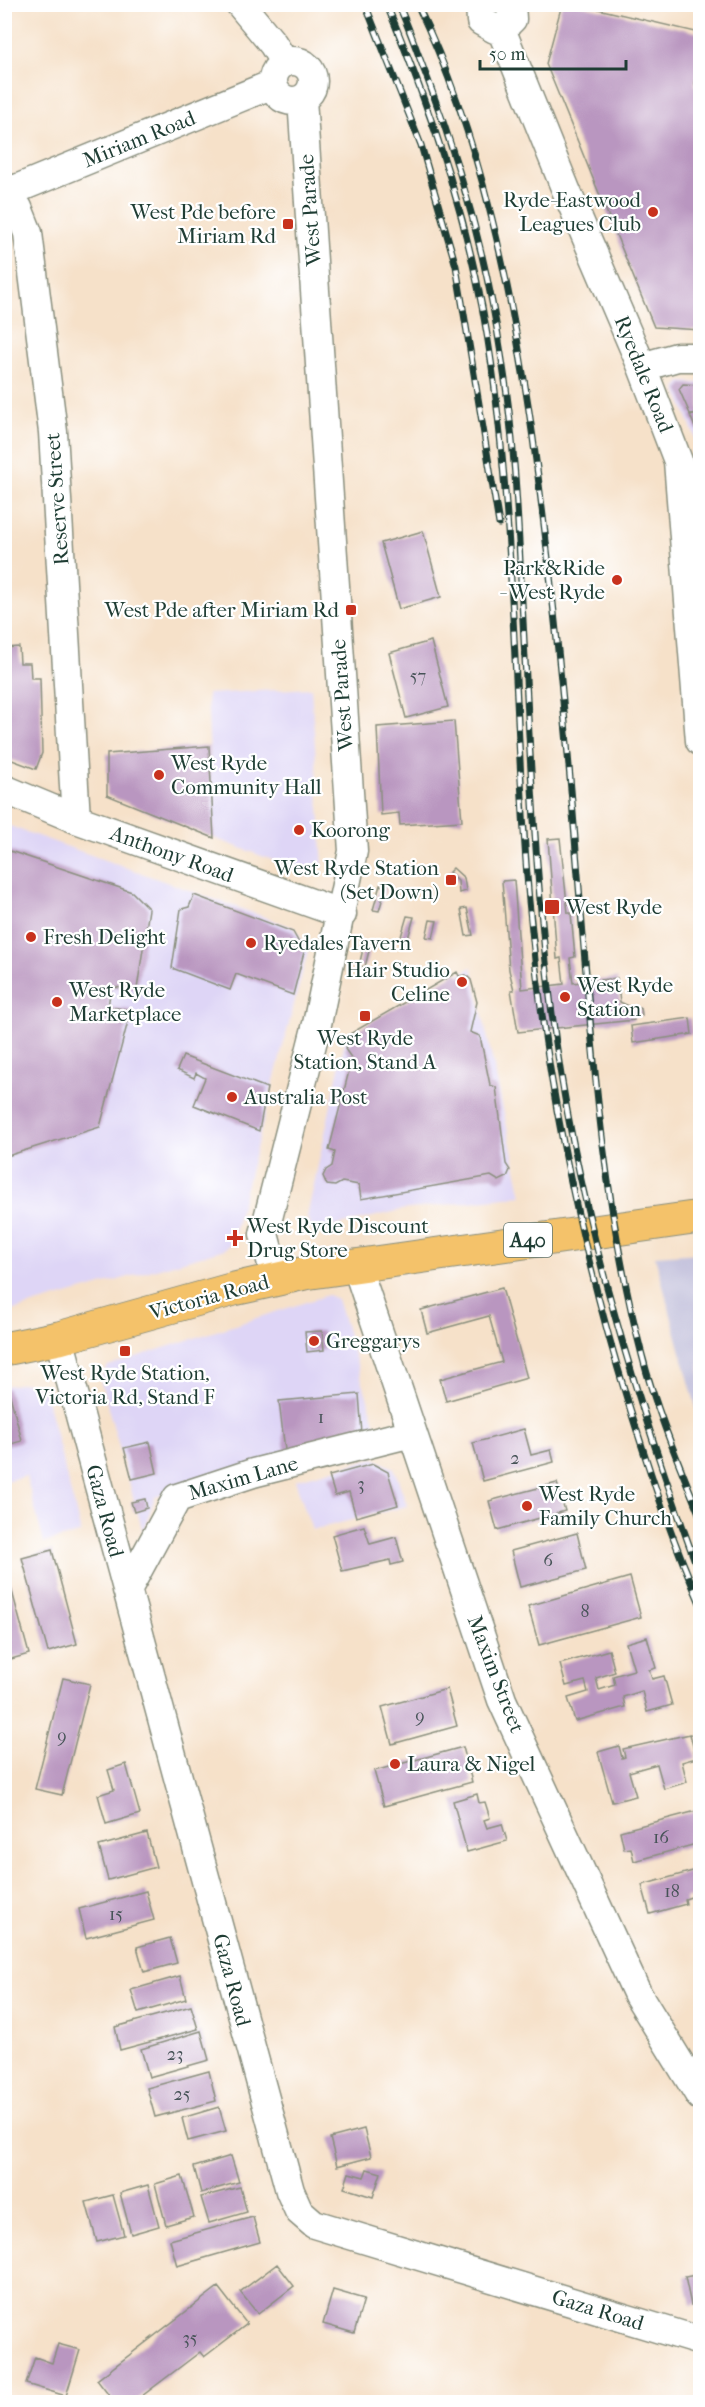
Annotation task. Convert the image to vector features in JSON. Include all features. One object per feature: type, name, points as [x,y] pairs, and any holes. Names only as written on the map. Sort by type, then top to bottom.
[{"type":"highway","name":"Victoria Road","points":[[4,1349],[59,1338],[276,1279],[356,1264],[700,1216]]},
{"type":"street","points":[[240,4],[273,44],[278,73]]},
{"type":"street","points":[[480,4],[481,21],[490,28],[506,17]]},
{"type":"street","name":"Ryedale Road","points":[[506,17],[672,441],[680,476],[700,741]]},
{"type":"street","name":"West Parade","points":[[276,1279],[264,1234],[317,1024],[342,914],[353,851],[302,99],[285,100],[279,96],[278,73]]},
{"type":"street","name":"Miriam Road","points":[[6,190],[278,73]]},
{"type":"street","name":"Reserve Street","points":[[6,190],[28,233],[53,432],[76,819]]},
{"type":"street","points":[[642,367],[677,357],[700,357]]},
{"type":"street","name":"Anthony Road","points":[[4,789],[76,819],[342,914]]},
{"type":"street","name":"Maxim Street","points":[[356,1264],[502,1700],[639,1995],[700,2096]]},
{"type":"street","name":"Gaza Road","points":[[59,1338],[290,2191],[298,2211],[314,2224],[700,2341]]},
{"type":"street","name":"Maxim Lane","points":[[127,1590],[177,1498],[253,1473],[412,1433]]},
{"type":"shaded area","points":[[681,382],[700,383],[700,450],[676,388]]},
{"type":"shaded area","points":[[311,688],[323,866],[316,872],[307,873],[214,838],[207,694]]},
{"type":"shaded area","points":[[4,824],[295,928],[308,951],[231,1244],[225,1249],[5,1313]]},
{"type":"shaded area","points":[[472,967],[522,1196],[401,1210],[315,1231],[310,1226],[307,1217],[345,1040]]},
{"type":"shaded area","points":[[700,1253],[700,1422],[655,1256]]},
{"type":"shaded area","points":[[328,1295],[337,1299],[378,1432],[247,1468],[155,1497],[143,1532],[100,1379],[108,1366]]},
{"type":"shaded area","points":[[26,1383],[44,1388],[81,1533],[44,1543],[26,1476],[5,1481],[5,1386]]},
{"type":"shaded area","points":[[374,1458],[394,1468],[407,1506],[312,1530],[295,1480]]},
{"type":"building","name":"Ryde-Eastwood Leagues Club","points":[[562,4],[577,4],[700,33],[700,55],[695,84],[700,97],[700,330],[654,327],[546,64]]},
{"type":"building","points":[[683,384],[700,385],[700,413],[690,414],[679,389]]},
{"type":"building","points":[[700,414],[700,429],[696,430],[690,415]]},
{"type":"building","points":[[423,531],[441,597],[399,609],[381,543]]},
{"type":"building","points":[[431,641],[448,707],[406,718],[389,653]]},
{"type":"building","points":[[19,647],[20,663],[30,663],[31,678],[40,678],[42,753],[36,769],[4,757],[4,648]]},
{"type":"building","points":[[454,721],[462,821],[400,825],[399,813],[381,815],[377,727]]},
{"type":"building","name":"West Ryde Community Hall","points":[[209,746],[214,838],[107,795],[107,754]]},
{"type":"building","name":"West Ryde Station","points":[[560,838],[575,957],[570,958],[573,983],[617,978],[620,1002],[635,1009],[641,1008],[642,1015],[634,1016],[634,1020],[518,1032],[511,990],[514,990],[509,970],[502,881],[514,880],[522,989],[564,984],[561,958],[557,959],[548,839]]},
{"type":"building","name":"West Ryde Marketplace","points":[[4,849],[132,892],[149,909],[137,989],[111,987],[108,1007],[131,1010],[100,1127],[4,1157]]},
{"type":"building","points":[[453,868],[464,878],[466,891],[459,893],[458,881],[449,872]]},
{"type":"building","points":[[380,885],[386,887],[379,911],[373,910]]},
{"type":"building","points":[[194,895],[293,932],[304,952],[293,995],[236,974],[230,990],[172,968],[181,909],[189,907]]},
{"type":"building","points":[[467,908],[473,935],[466,936],[461,909]]},
{"type":"building","points":[[407,916],[414,917],[407,942],[400,940]]},
{"type":"building","points":[[430,920],[437,921],[433,938],[426,937]]},
{"type":"building","points":[[363,949],[369,951],[365,967],[359,966]]},
{"type":"building","points":[[457,972],[459,976],[466,975],[471,980],[477,1002],[470,1032],[480,1036],[490,1085],[496,1087],[506,1164],[510,1170],[507,1177],[499,1181],[491,1176],[361,1199],[359,1185],[342,1182],[335,1186],[327,1185],[323,1176],[332,1166],[335,1152],[329,1150],[352,1059],[345,1049],[351,1040],[348,1035]]},
{"type":"building","points":[[690,1018],[692,1034],[633,1043],[631,1026]]},
{"type":"building","name":"Australia Post","points":[[183,1056],[267,1088],[259,1131],[194,1105],[205,1078],[196,1073],[194,1078],[177,1070]]},
{"type":"building","points":[[502,1288],[527,1378],[446,1401],[440,1379],[502,1362],[489,1316],[427,1333],[421,1310]]},
{"type":"building","name":"Greggarys","points":[[322,1331],[324,1350],[307,1352],[305,1332]]},
{"type":"building","points":[[8,1388],[22,1441],[4,1446],[4,1389]]},
{"type":"building","points":[[359,1394],[362,1434],[285,1450],[279,1401]]},
{"type":"building","points":[[524,1429],[531,1455],[551,1450],[554,1462],[483,1481],[473,1443]]},
{"type":"building","points":[[150,1442],[157,1473],[132,1479],[124,1448]]},
{"type":"building","points":[[373,1464],[388,1472],[398,1505],[356,1517],[349,1492],[335,1496],[329,1476]]},
{"type":"building","name":"West Ryde Family Church","points":[[557,1483],[565,1511],[497,1530],[489,1501]]},
{"type":"building","points":[[145,1499],[147,1508],[134,1512],[131,1502]]},
{"type":"building","points":[[364,1526],[370,1544],[396,1537],[403,1562],[391,1565],[390,1560],[342,1571],[332,1535]]},
{"type":"building","points":[[577,1533],[586,1570],[520,1587],[511,1551]]},
{"type":"building","points":[[52,1550],[77,1644],[48,1652],[22,1558]]},
{"type":"building","points":[[4,1573],[7,1573],[29,1654],[4,1661]]},
{"type":"building","points":[[630,1577],[641,1617],[539,1645],[528,1606]]},
{"type":"building","points":[[647,1637],[656,1668],[649,1670],[652,1679],[664,1676],[672,1705],[647,1712],[642,1691],[623,1697],[625,1707],[575,1721],[568,1698],[588,1692],[585,1681],[566,1686],[560,1664],[609,1650],[615,1672],[596,1678],[599,1690],[615,1685],[613,1676],[634,1670],[626,1643]]},
{"type":"building","points":[[63,1678],[90,1684],[62,1795],[35,1789]]},
{"type":"building","points":[[447,1689],[457,1726],[392,1744],[382,1707]]},
{"type":"building","points":[[690,1734],[696,1758],[682,1762],[687,1782],[664,1789],[657,1764],[629,1772],[636,1796],[612,1802],[598,1752],[619,1746],[622,1758],[625,1757],[623,1749]]},
{"type":"building","points":[[463,1747],[472,1782],[384,1806],[374,1771]]},
{"type":"building","points":[[126,1764],[140,1814],[106,1824],[98,1795],[114,1790],[108,1770]]},
{"type":"building","points":[[477,1794],[479,1803],[485,1802],[490,1818],[484,1820],[487,1828],[502,1824],[507,1841],[467,1852],[453,1801]]},
{"type":"building","points":[[700,1810],[700,1843],[634,1861],[631,1848],[624,1849],[620,1831]]},
{"type":"building","points":[[147,1833],[156,1867],[108,1880],[99,1846]]},
{"type":"building","points":[[700,1869],[700,1900],[693,1902],[691,1897],[685,1899],[686,1904],[650,1914],[642,1885]]},
{"type":"building","points":[[146,1891],[154,1920],[86,1938],[79,1909]]},
{"type":"building","points":[[170,1938],[177,1963],[144,1972],[137,1947]]},
{"type":"building","points":[[180,1976],[186,1999],[138,2013],[131,1990]]},
{"type":"building","points":[[191,2006],[198,2029],[120,2050],[115,2027]]},
{"type":"building","points":[[201,2031],[209,2060],[149,2077],[141,2049]]},
{"type":"building","points":[[209,2071],[216,2101],[155,2117],[147,2088]]},
{"type":"building","points":[[219,2107],[226,2131],[188,2141],[182,2118]]},
{"type":"building","points":[[364,2129],[371,2157],[337,2166],[330,2138]]},
{"type":"building","points":[[231,2156],[239,2182],[201,2193],[194,2167]]},
{"type":"building","points":[[367,2169],[381,2173],[373,2197],[344,2188],[349,2173],[364,2177]]},
{"type":"building","points":[[182,2176],[194,2217],[166,2225],[155,2184]]},
{"type":"building","points":[[148,2185],[159,2226],[131,2234],[120,2193]]},
{"type":"building","points":[[240,2187],[247,2212],[209,2223],[201,2197]]},
{"type":"building","points":[[113,2195],[124,2235],[97,2242],[86,2202]]},
{"type":"building","points":[[253,2217],[260,2242],[177,2266],[170,2240]]},
{"type":"building","points":[[277,2264],[294,2286],[258,2314],[240,2292]]},
{"type":"building","points":[[700,2274],[700,2303],[691,2305],[685,2277]]},
{"type":"building","points":[[218,2287],[247,2324],[204,2357],[200,2352],[134,2402],[114,2402],[97,2380]]},
{"type":"building","points":[[333,2290],[364,2299],[354,2333],[323,2324]]},
{"type":"building","points":[[58,2344],[80,2350],[66,2396],[26,2384],[35,2357],[52,2363]]},
{"type":"railway","points":[[365,4],[421,145],[456,266],[499,524]]},
{"type":"railway","points":[[386,4],[420,89],[454,191],[487,332],[506,500],[529,901],[544,1028],[565,1154],[594,1279],[628,1402],[661,1504],[700,1603]]},
{"type":"railway","points":[[398,4],[440,114],[463,183],[489,289],[502,360],[515,481],[539,893],[559,1064],[572,1139],[588,1213],[628,1359],[650,1432],[700,1575]]},
{"type":"railway","points":[[417,4],[440,55],[477,162],[492,217],[515,328],[533,438],[552,597],[599,1111],[616,1234],[648,1376],[668,1437],[700,1516]]},
{"type":"place","name":"Ryde-Eastwood Leagues Club","points":[[653,212]]},
{"type":"place","name":"West Pde before Miriam Rd","points":[[288,224]]},
{"type":"place","name":"Park&Ride - West Ryde","points":[[617,580]]},
{"type":"place","name":"West Pde after Miriam Rd","points":[[351,610]]},
{"type":"place","name":"West Ryde Community Hall","points":[[159,775]]},
{"type":"place","name":"Koorong","points":[[299,830]]},
{"type":"place","name":"West Ryde Station (Set Down)","points":[[451,880]]},
{"type":"place","name":"West Ryde","points":[[552,907]]},
{"type":"place","name":"Fresh Delight","points":[[31,937]]},
{"type":"place","name":"Ryedales Tavern","points":[[251,943]]},
{"type":"place","name":"Hair Studio Celine","points":[[462,982]]},
{"type":"place","name":"West Ryde Station","points":[[565,997]]},
{"type":"place","name":"West Ryde Marketplace","points":[[57,1002]]},
{"type":"place","name":"West Ryde Station, Stand A","points":[[365,1016]]},
{"type":"place","name":"Australia Post","points":[[232,1097]]},
{"type":"place","name":"West Ryde Discount Drug Store","points":[[235,1238]]},
{"type":"place","name":"Greggarys","points":[[314,1341]]},
{"type":"place","name":"West Ryde Station, Victoria Rd, Stand F","points":[[125,1351]]},
{"type":"place","name":"West Ryde Family Church","points":[[527,1506]]},
{"type":"place","name":"Laura & Nigel","points":[[395,1764]]}]
